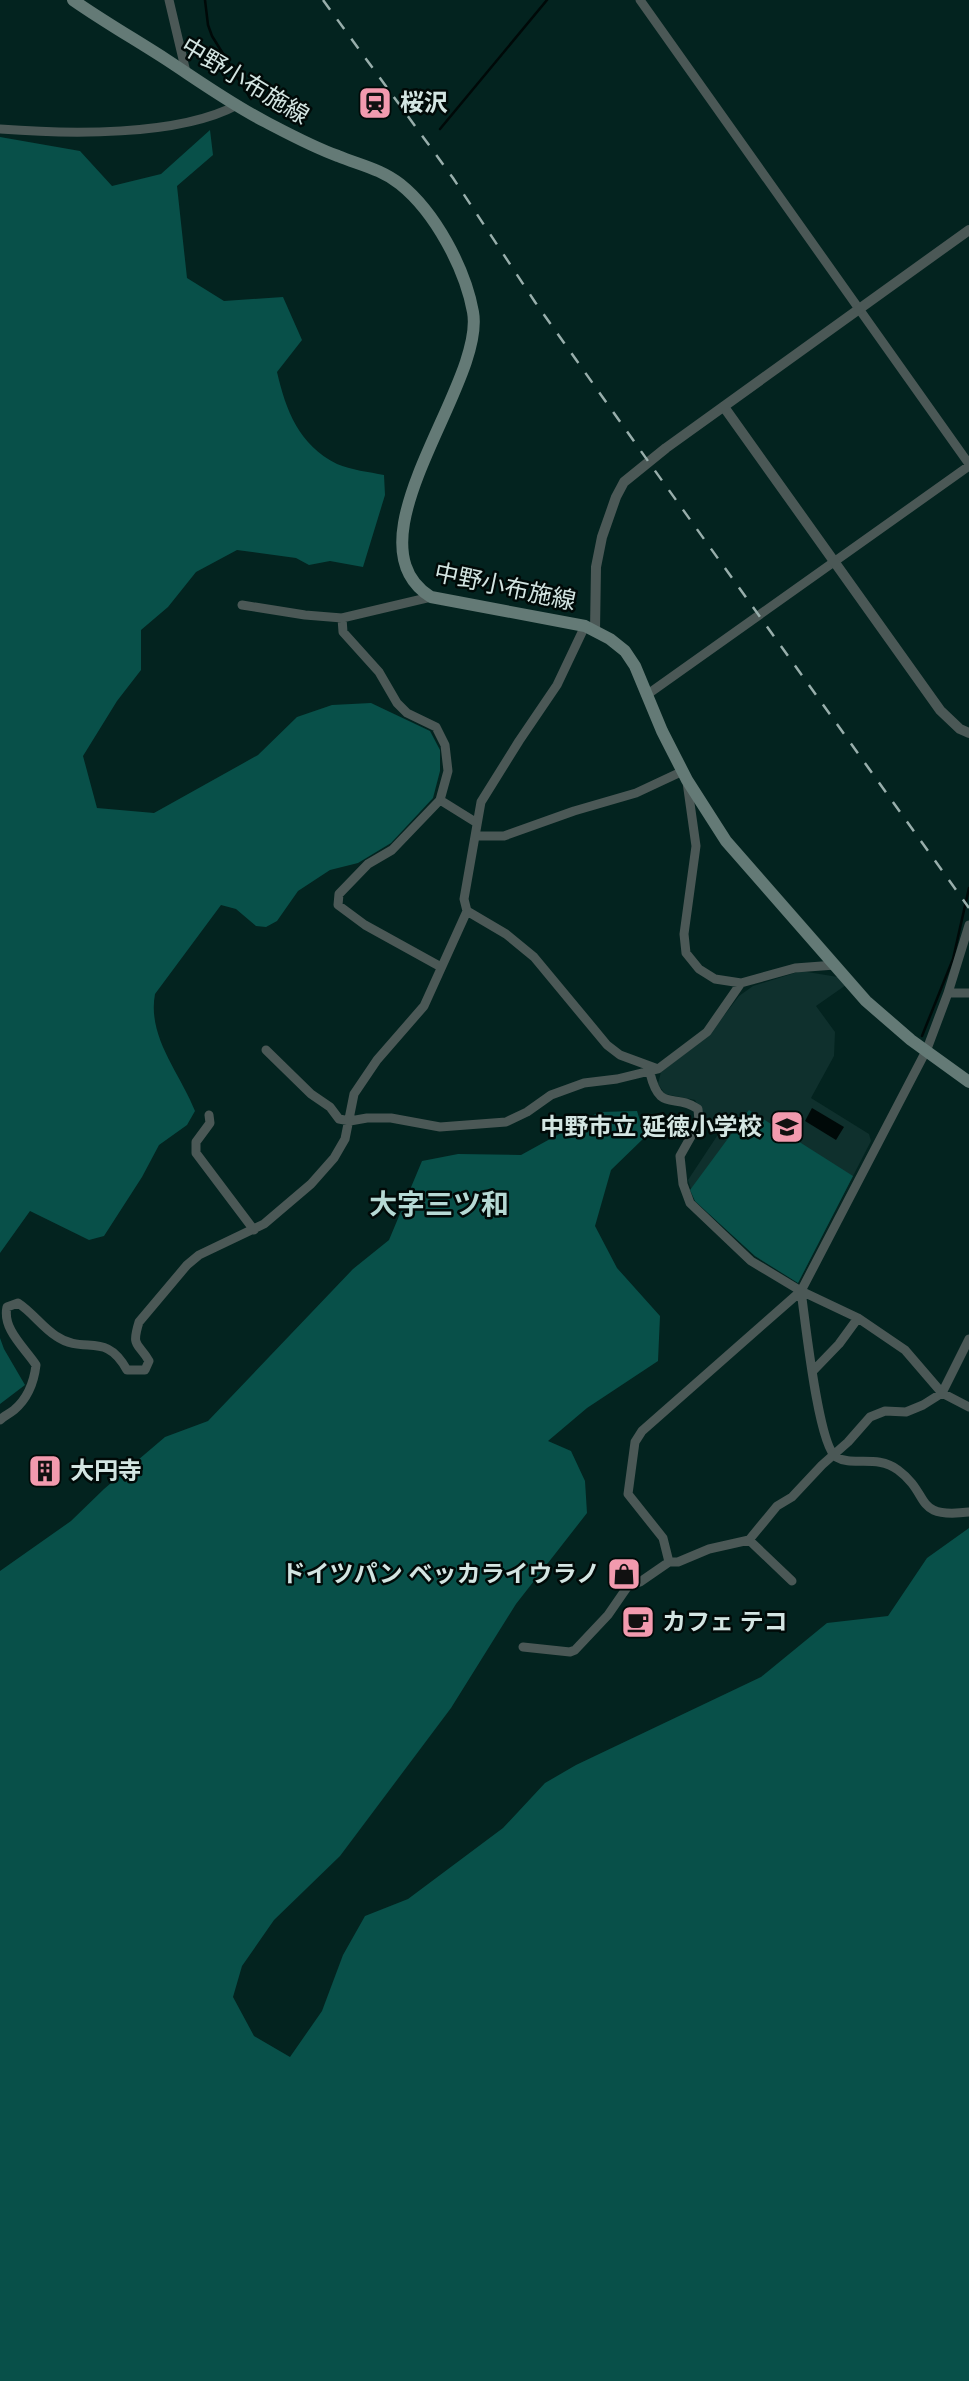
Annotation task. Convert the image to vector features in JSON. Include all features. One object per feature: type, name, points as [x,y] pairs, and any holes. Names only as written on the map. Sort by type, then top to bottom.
[{"type":"main road","name":"中野小布施線","points":[[74,0],[237,105],[338,157],[378,170],[401,185],[419,204],[444,238],[456,261],[474,315],[464,365],[409,501],[403,529],[404,560],[410,578],[419,590],[431,597],[590,628],[625,651],[635,666],[662,731],[685,776],[726,841],[866,1001],[911,1040],[969,1082]]},
{"type":"street","points":[[169,0],[186,72]]},
{"type":"street","points":[[640,0],[969,465],[648,694]]},
{"type":"street","points":[[0,129],[45,132],[175,125],[237,105]]},
{"type":"street","points":[[0,1420],[15,1410],[25,1396],[34,1382],[36,1365],[8,1325],[5,1315],[7,1307],[18,1303],[57,1338],[70,1343],[111,1349],[127,1370],[145,1370],[149,1361],[136,1346],[135,1333],[139,1322],[187,1265],[199,1255],[254,1230],[311,1184],[334,1158],[345,1139],[354,1094],[364,1076],[424,1006],[467,911],[464,899],[481,802],[557,685],[590,628],[596,568],[603,537],[616,497],[624,482],[666,447],[969,230]]},
{"type":"street","points":[[724,407],[940,710],[960,729],[969,733]]},
{"type":"street","points":[[242,605],[342,618],[431,597]]},
{"type":"street","points":[[342,618],[344,632],[379,671],[397,703],[407,713],[436,727],[446,745],[448,771],[440,800],[392,850],[368,864],[339,894],[338,905],[365,925],[441,967]]},
{"type":"street","points":[[477,836],[504,836],[685,776],[696,846],[684,934],[687,953],[699,970],[715,979],[741,983],[795,968],[835,965]]},
{"type":"street","points":[[440,800],[477,822]]},
{"type":"street","points":[[467,911],[506,934],[534,957],[607,1045],[620,1055],[654,1071]]},
{"type":"street","points":[[668,1562],[663,1538],[628,1494],[635,1443],[642,1431],[801,1291],[927,1049],[969,925]]},
{"type":"street","points":[[266,1050],[311,1094],[330,1107],[339,1119],[350,1121],[390,1118],[440,1127],[506,1122],[527,1112],[551,1095],[584,1083],[654,1071],[707,1032],[741,983]]},
{"type":"street","points":[[948,993],[969,993]]},
{"type":"street","points":[[654,1071],[654,1089],[660,1097],[671,1102],[687,1102],[698,1110],[699,1122],[680,1156],[682,1184],[690,1203],[751,1261],[801,1291],[858,1318],[905,1350],[942,1393],[969,1407]]},
{"type":"street","points":[[209,1115],[210,1123],[196,1142],[196,1153],[254,1230]]},
{"type":"street","points":[[801,1291],[820,1417],[832,1454],[840,1459],[882,1461],[899,1470],[926,1505],[939,1514],[969,1512]]},
{"type":"street","points":[[812,1372],[839,1344],[858,1318]]},
{"type":"street","points":[[523,1647],[575,1650],[608,1615],[628,1586],[640,1582],[668,1562],[678,1562],[709,1549],[749,1541],[778,1506],[792,1497],[870,1417],[885,1411],[906,1412],[942,1393],[969,1339]]},
{"type":"street","points":[[749,1541],[792,1581]]},
{"type":"shaded area","points":[[210,130],[213,155],[177,186],[187,278],[224,301],[283,297],[302,340],[277,372],[296,426],[313,447],[337,464],[384,475],[385,495],[363,567],[330,561],[309,565],[296,558],[237,550],[196,572],[168,607],[141,630],[141,670],[117,701],[83,756],[97,808],[154,813],[258,755],[297,717],[332,705],[371,703],[430,731],[440,750],[440,771],[433,798],[391,843],[358,863],[330,870],[298,891],[277,921],[266,927],[256,926],[236,909],[221,905],[155,994],[154,1010],[160,1040],[195,1111],[187,1125],[159,1145],[104,1236],[89,1240],[30,1211],[0,1253],[0,137],[80,151],[112,186],[161,174]]},
{"type":"shaded area","name":"中野市立 延徳小学校","points":[[801,971],[838,977],[846,985],[816,1006],[835,1032],[834,1056],[811,1098],[869,1134],[871,1141],[798,1283],[755,1256],[695,1201],[688,1180],[719,1133],[704,1117],[695,1100],[665,1094],[658,1084],[661,1072],[710,1034],[739,996],[753,986]]},
{"type":"shaded area","points":[[812,1108],[844,1127],[836,1140],[805,1121]]},
{"type":"shaded area","points":[[749,1110],[853,1176],[798,1283],[755,1256],[695,1201],[690,1190]]},
{"type":"shaded area","points":[[637,1111],[645,1137],[611,1170],[595,1226],[617,1268],[660,1316],[658,1361],[587,1408],[548,1441],[571,1451],[585,1481],[587,1513],[516,1604],[451,1708],[340,1856],[274,1920],[242,1966],[233,1997],[254,2036],[290,2057],[322,2011],[343,1955],[365,1916],[408,1899],[503,1828],[545,1783],[576,1765],[761,1677],[827,1623],[888,1616],[927,1558],[969,1528],[969,2381],[0,2381],[0,1571],[71,1521],[165,1437],[208,1421],[353,1269],[389,1240],[422,1161],[458,1154],[521,1155],[599,1112]]},
{"type":"shaded area","points":[[0,1338],[25,1385],[0,1404]]},
{"type":"waterway","points":[[205,0],[212,36],[251,99]]},
{"type":"waterway","points":[[440,129],[547,0]]},
{"type":"waterway","points":[[922,1036],[953,959],[969,888]]},
{"type":"railway","points":[[323,0],[453,178],[535,302],[969,908]]},
{"type":"place","name":"桜沢","points":[[375,103]]},
{"type":"place","name":"中野市立 延徳小学校","points":[[787,1127]]},
{"type":"place","name":"大円寺","points":[[45,1471]]},
{"type":"place","name":"ドイツパン ベッカライウラノ","points":[[624,1574]]},
{"type":"place","name":"カフェ テコ","points":[[638,1622]]},
{"type":"district","name":"大字三ツ和","points":[[439,1204]]}]
